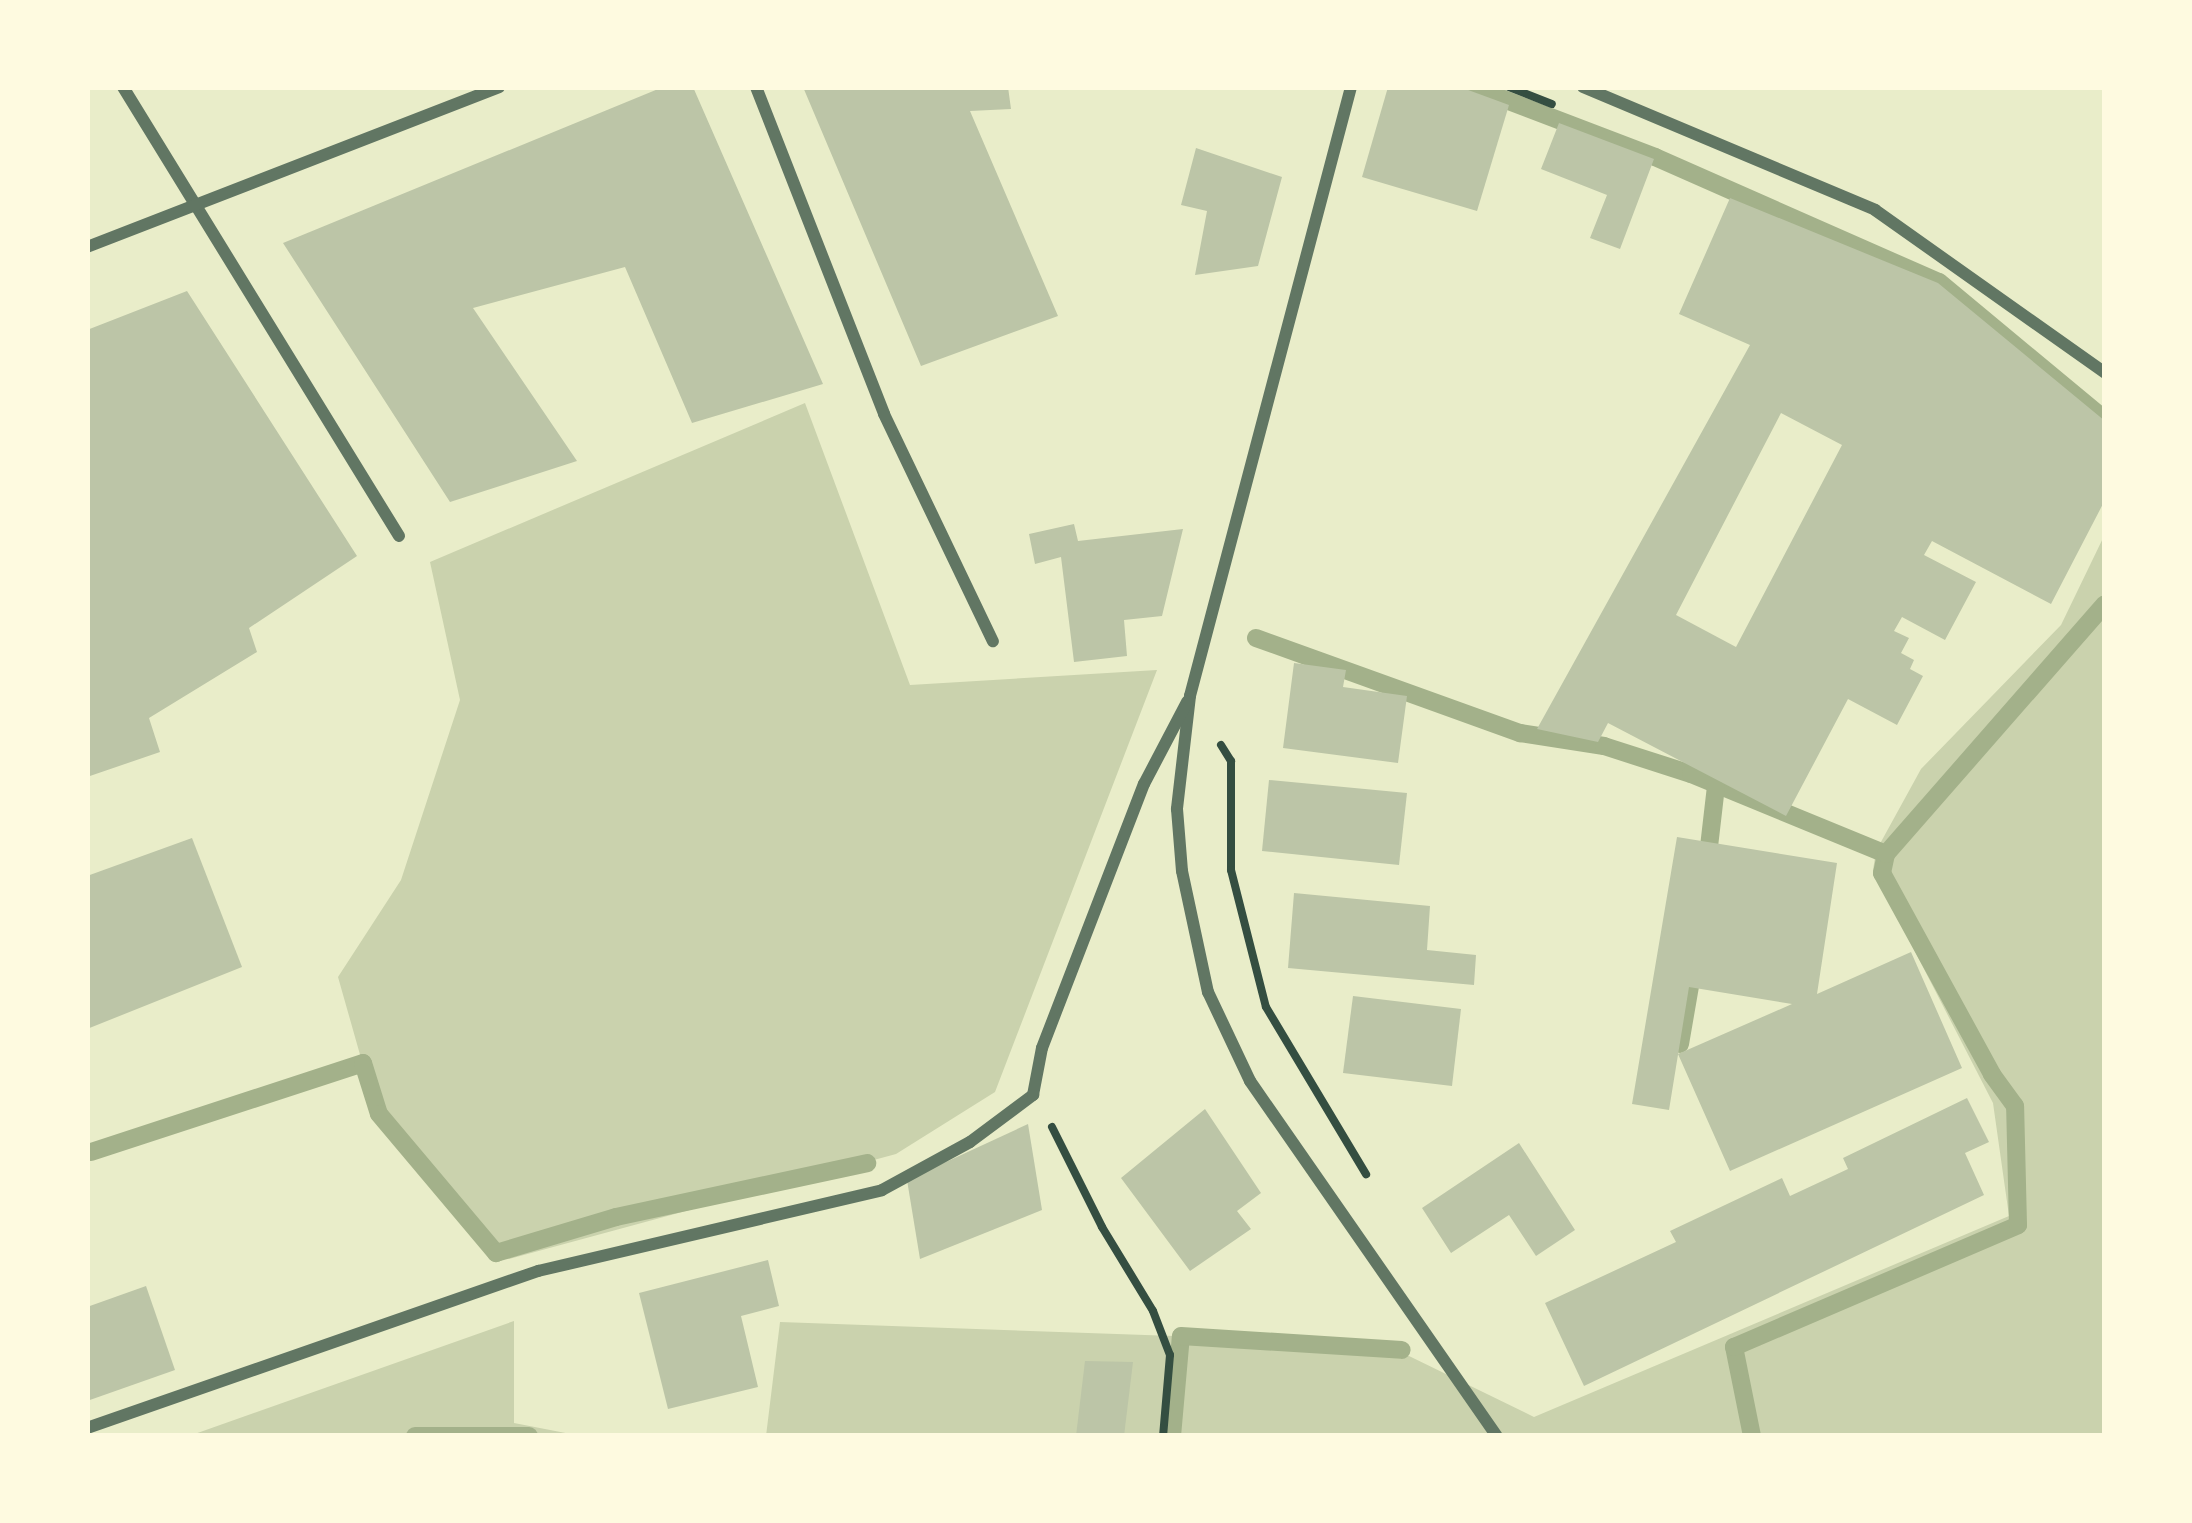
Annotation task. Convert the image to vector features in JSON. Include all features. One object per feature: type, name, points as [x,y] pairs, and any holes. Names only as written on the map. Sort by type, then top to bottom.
[{"type":"street","points":[[123,87],[399,536]]},
{"type":"street","points":[[87,247],[499,87]]},
{"type":"street","points":[[756,87],[884,414],[993,641]]},
{"type":"street","points":[[1351,87],[1190,696],[1177,809],[1182,871],[1208,992],[1250,1082],[1497,1436]]},
{"type":"street","points":[[1583,87],[1875,210],[2105,373]]},
{"type":"street","points":[[87,1428],[538,1270],[882,1190],[970,1142],[1033,1095],[1042,1048],[1144,784],[1190,696]]},
{"type":"path","points":[[1190,696],[1232,761],[1231,870],[1266,1007],[1376,1190]]},
{"type":"path","points":[[1033,1095],[1154,1311],[1170,1355],[1163,1436]]},
{"type":"green space","points":[[805,403],[910,685],[1157,670],[995,1092],[896,1154],[509,1259],[374,1104],[338,977],[401,880],[460,700],[430,562]]},
{"type":"green space","points":[[2105,534],[2105,1436],[766,1436],[780,1322],[1174,1336],[1409,1356],[1534,1417],[2009,1216],[1993,1103],[1873,870],[1876,851],[1921,769],[2061,625]]},
{"type":"green space","points":[[514,1321],[514,1423],[581,1436],[189,1436]]},
{"type":"building","points":[[663,87],[693,87],[823,384],[692,423],[625,267],[473,308],[577,461],[450,502],[283,243]]},
{"type":"building","points":[[803,87],[1008,87],[1011,109],[970,111],[1058,316],[921,366]]},
{"type":"building","points":[[1388,87],[1460,87],[1509,105],[1477,211],[1362,177]]},
{"type":"building","points":[[1559,123],[1654,159],[1620,249],[1590,238],[1607,195],[1541,169]]},
{"type":"building","points":[[1196,148],[1282,177],[1258,266],[1195,275],[1207,211],[1181,205]]},
{"type":"building","points":[[1730,198],[1938,283],[2105,421],[2105,500],[2051,604],[1932,541],[1924,555],[1976,582],[1945,640],[1902,617],[1894,631],[1909,638],[1901,653],[1914,660],[1910,669],[1923,676],[1897,725],[1848,699],[1786,816],[1608,723],[1598,742],[1537,729],[1750,345],[1679,314]],"holes":[[[1781,413],[1842,445],[1736,647],[1676,615]]]},
{"type":"building","points":[[187,291],[357,556],[249,628],[257,652],[149,718],[160,752],[87,777],[87,330]]},
{"type":"building","points":[[1074,524],[1078,541],[1183,529],[1162,616],[1124,620],[1127,656],[1074,662],[1061,557],[1035,564],[1029,534]]},
{"type":"building","points":[[1294,663],[1346,670],[1343,687],[1407,696],[1398,763],[1283,748]]},
{"type":"building","points":[[1269,780],[1407,793],[1399,865],[1262,851]]},
{"type":"building","points":[[1677,837],[1837,863],[1817,994],[1911,952],[1962,1068],[1730,1171],[1678,1054],[1669,1110],[1632,1104]],"holes":[[[1689,987],[1792,1004],[1678,1054]]]},
{"type":"building","points":[[192,838],[242,967],[87,1029],[87,876]]},
{"type":"building","points":[[1294,893],[1430,906],[1427,950],[1476,955],[1474,985],[1288,968]]},
{"type":"building","points":[[1353,996],[1461,1009],[1452,1086],[1343,1073]]},
{"type":"building","points":[[1967,1098],[1989,1142],[1965,1153],[1984,1195],[1584,1386],[1545,1303],[1676,1242],[1670,1231],[1782,1178],[1790,1196],[1848,1169],[1843,1158]]},
{"type":"building","points":[[1205,1109],[1261,1193],[1237,1211],[1251,1229],[1190,1271],[1121,1178]]},
{"type":"building","points":[[1028,1124],[1042,1210],[920,1259],[907,1180]]},
{"type":"building","points":[[1519,1143],[1575,1230],[1536,1256],[1509,1215],[1451,1253],[1422,1208]]},
{"type":"building","points":[[768,1260],[779,1306],[741,1316],[758,1387],[668,1409],[639,1293]]},
{"type":"building","points":[[146,1286],[175,1370],[87,1401],[87,1307]]},
{"type":"building","points":[[1085,1361],[1133,1362],[1124,1436],[1076,1436]]},
{"type":"waterway","points":[[1472,87],[1655,157],[1939,282],[2105,420]]},
{"type":"waterway","points":[[1752,1436],[1734,1347],[2018,1225],[2015,1106],[1992,1074],[1882,873],[1886,854],[2105,604]]},
{"type":"waterway","points":[[1256,638],[1520,733],[1604,746],[1691,774],[1886,854]]},
{"type":"waterway","points":[[1707,864],[1716,786]]},
{"type":"waterway","points":[[1680,1044],[1694,963]]},
{"type":"waterway","points":[[91,1152],[363,1063],[379,1114],[496,1253],[616,1217],[867,1163]]},
{"type":"waterway","points":[[1172,1436],[1181,1336],[1402,1350]]},
{"type":"waterway","points":[[415,1436],[529,1436]]}]
